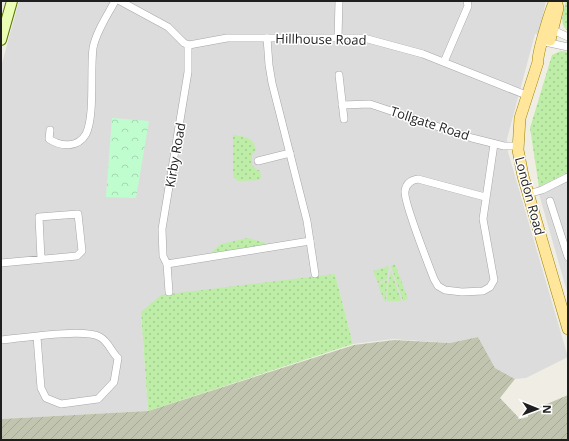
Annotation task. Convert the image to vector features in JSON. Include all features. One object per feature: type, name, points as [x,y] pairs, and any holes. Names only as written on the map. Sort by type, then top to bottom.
[{"type":"main road","points":[[1,40],[12,1]]},
{"type":"main road","name":"London Road","points":[[555,1],[558,8],[548,36],[544,58],[538,62],[526,95],[520,118],[517,146],[528,194],[568,329]]},
{"type":"street","points":[[50,130],[49,139],[55,144],[69,146],[82,139],[86,133],[89,117],[94,47],[115,1]]},
{"type":"street","points":[[120,1],[168,26],[188,45]]},
{"type":"street","points":[[338,38],[339,1]]},
{"type":"street","points":[[444,62],[468,6],[467,1]]},
{"type":"street","points":[[548,36],[568,37]]},
{"type":"street","points":[[548,36],[568,47]]},
{"type":"street","name":"Hillhouse Road","points":[[188,45],[194,45],[222,38],[338,38],[372,40],[444,62],[526,95]]},
{"type":"street","points":[[267,38],[270,75],[307,221],[315,274]]},
{"type":"street","name":"Kirby Road","points":[[169,292],[167,264],[163,256],[163,223],[188,72],[188,45]]},
{"type":"street","points":[[339,75],[344,119]]},
{"type":"street","name":"Tollgate Road","points":[[342,105],[370,104],[494,144],[517,146]]},
{"type":"street","points":[[486,197],[418,180],[410,182],[406,188],[405,194],[434,279],[438,286],[445,290],[482,292],[488,289],[493,283],[495,274],[483,226],[494,144]]},
{"type":"street","points":[[258,161],[290,153]]},
{"type":"street","points":[[528,194],[544,189],[568,177]]},
{"type":"street","points":[[550,201],[568,257]]},
{"type":"street","points":[[1,263],[77,256],[81,254],[78,214],[47,215],[38,217],[40,259]]},
{"type":"street","points":[[167,264],[310,241]]},
{"type":"street","points":[[1,340],[37,337],[86,333],[99,336],[109,344],[118,358],[114,382],[98,399],[61,404],[46,398],[41,388],[37,337]]},
{"type":"shaded area","points":[[19,1],[112,1],[119,5],[122,1],[546,1],[539,34],[535,34],[507,139],[508,152],[568,357],[526,378],[515,379],[495,368],[478,337],[450,343],[393,339],[353,344],[335,274],[141,312],[148,411],[1,419],[1,67]]},
{"type":"shaded area","points":[[564,174],[568,174],[568,295],[537,187]]},
{"type":"shaded area","points":[[478,337],[495,368],[515,379],[500,398],[520,419],[528,417],[528,412],[568,395],[568,440],[1,440],[1,419],[148,411],[354,345],[394,340],[450,343]]},
{"type":"green space","points":[[566,1],[568,1],[568,31],[563,25],[562,21]]},
{"type":"green space","points":[[561,51],[568,52],[568,174],[564,174],[539,187],[530,128],[552,55]]},
{"type":"green space","points":[[112,118],[149,121],[136,198],[106,197]]},
{"type":"green space","points":[[233,135],[248,138],[253,142],[256,150],[252,155],[252,165],[257,170],[260,170],[261,178],[259,180],[238,181],[233,176]]},
{"type":"green space","points":[[248,238],[277,246],[206,257],[221,244]]},
{"type":"green space","points":[[395,264],[408,299],[403,301],[391,266]]},
{"type":"green space","points":[[389,266],[387,279],[378,283],[373,271]]},
{"type":"green space","points":[[391,271],[401,300],[400,301],[387,301]]},
{"type":"green space","points":[[335,274],[353,344],[148,411],[141,312],[161,295]]},
{"type":"green space","points":[[387,280],[386,302],[385,302],[378,285]]}]
